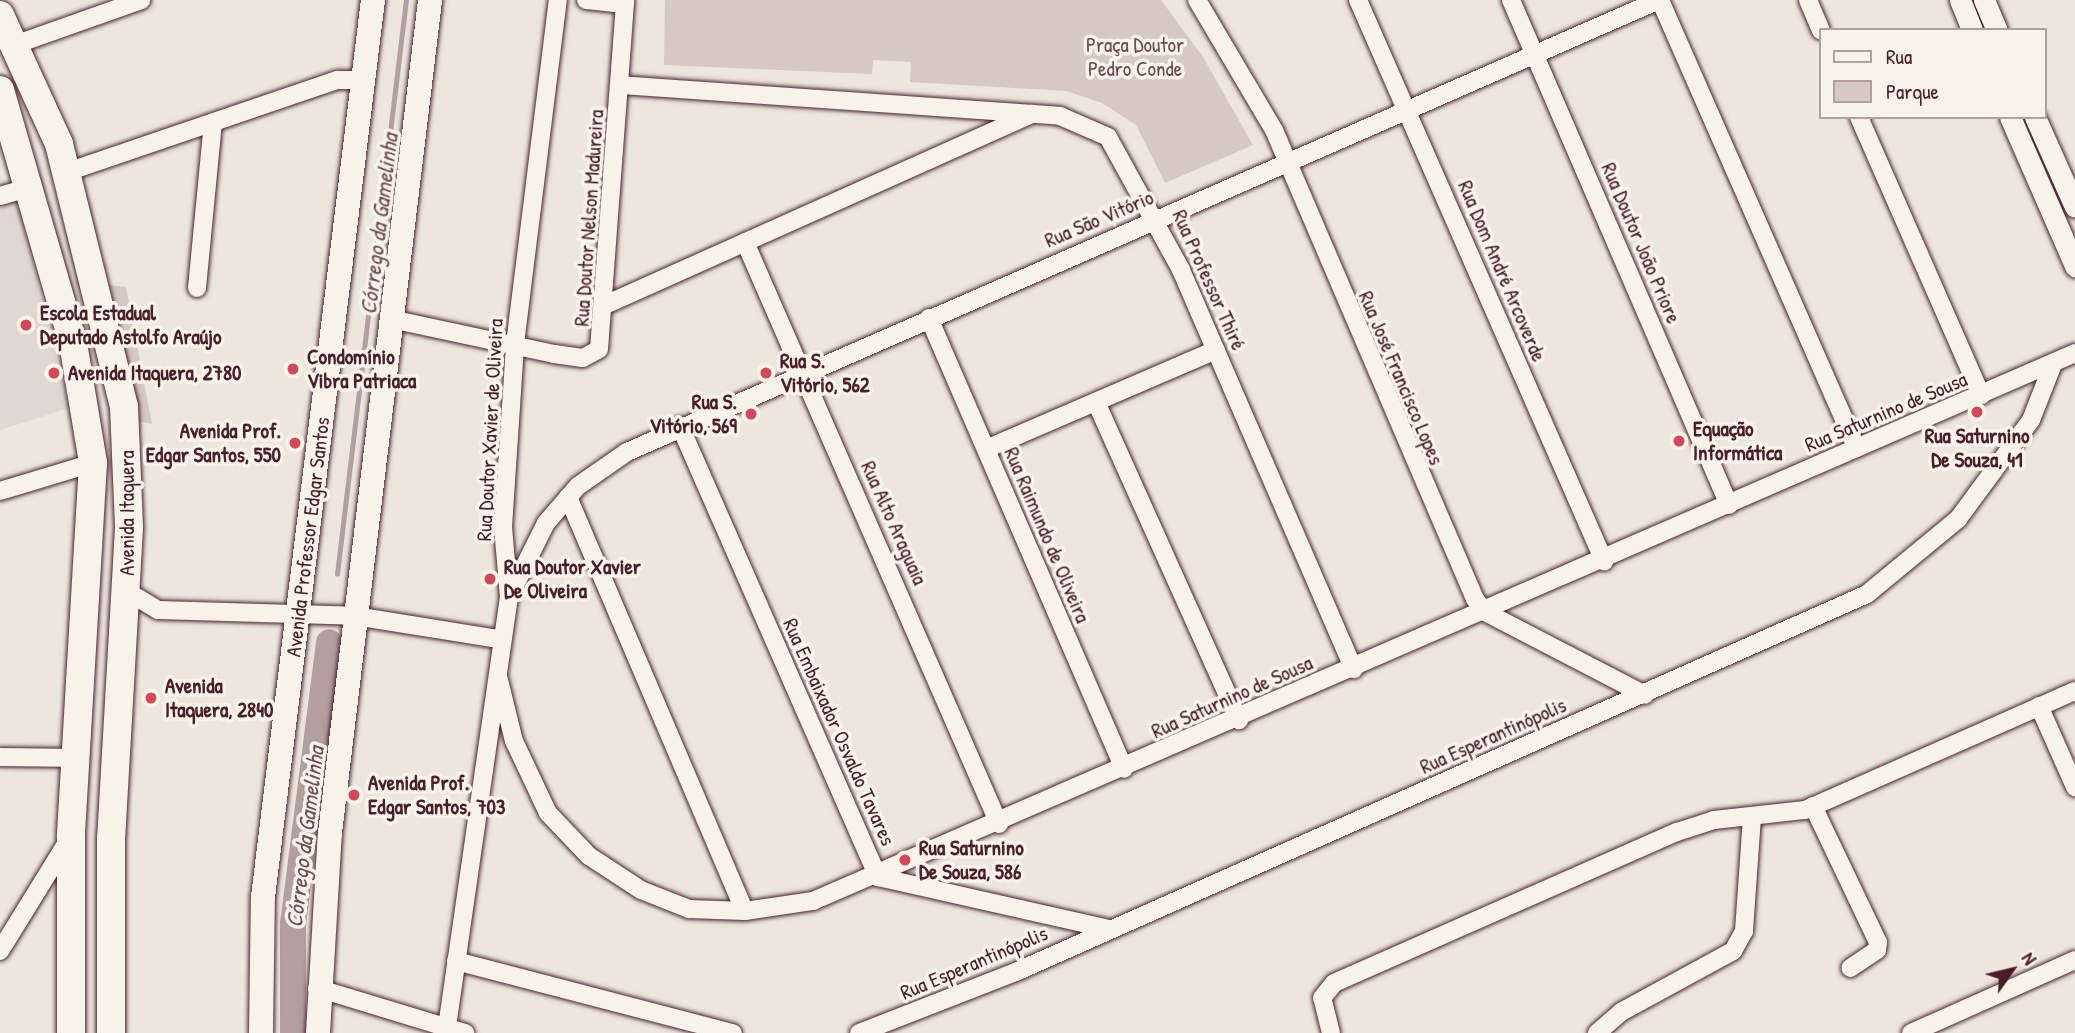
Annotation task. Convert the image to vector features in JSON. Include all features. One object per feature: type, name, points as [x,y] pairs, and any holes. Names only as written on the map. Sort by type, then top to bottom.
[{"type":"main road","name":"Avenida Professor Edgar Santos","points":[[261,1033],[263,897],[373,0]]},
{"type":"main road","points":[[318,1033],[317,988],[355,617],[430,0]]},
{"type":"main road","name":"Avenida Itaquera","points":[[0,15],[17,44],[67,172],[124,407],[128,592],[111,838],[111,1033]]},
{"type":"main road","name":"Avenida Itaquera","points":[[0,90],[31,187],[83,390],[93,463],[80,758],[71,836],[71,1033]]},
{"type":"street","points":[[17,44],[141,0]]},
{"type":"street","name":"Rua Doutor Xavier de Oliveira","points":[[447,1027],[490,693],[498,676],[499,639],[509,597],[503,527],[515,344],[558,0]]},
{"type":"street","points":[[586,0],[625,2]]},
{"type":"street","name":"Rua José Francisco Lopes","points":[[1197,0],[1234,57],[1287,162],[1461,574],[1485,612]]},
{"type":"street","name":"Rua Dom André Arcoverde","points":[[1358,0],[1604,561]]},
{"type":"street","name":"Rua Doutor João Priore","points":[[1511,0],[1729,505]]},
{"type":"street","points":[[1659,0],[1857,448]]},
{"type":"street","name":"Rua São Vitório","points":[[568,497],[627,452],[680,426],[1659,0]]},
{"type":"street","points":[[1808,0],[1820,28]]},
{"type":"street","points":[[1960,0],[1971,28]]},
{"type":"street","points":[[1984,0],[1996,28]]},
{"type":"street","name":"Rua Doutor Nelson Madureira","points":[[391,319],[515,344],[592,355],[603,341],[625,2]]},
{"type":"street","points":[[67,172],[338,80],[363,80]]},
{"type":"street","name":"Rua Professor Thiré","points":[[620,85],[1032,114],[1084,121],[1108,137],[1157,218],[1354,669]]},
{"type":"street","points":[[607,304],[1032,114]]},
{"type":"street","points":[[1860,119],[1981,396]]},
{"type":"street","points":[[2011,119],[2075,264]]},
{"type":"street","points":[[2036,119],[2070,177],[2075,207]]},
{"type":"street","points":[[197,288],[213,123]]},
{"type":"street","points":[[0,196],[31,187]]},
{"type":"street","name":"Rua Alto Araguaia","points":[[745,242],[999,824]]},
{"type":"street","name":"Rua Raimundo de Oliveira","points":[[929,318],[1124,769]]},
{"type":"street","points":[[986,449],[1216,350]]},
{"type":"street","name":"Rua Saturnino de Sousa","points":[[498,676],[514,741],[548,813],[567,836],[641,890],[689,909],[745,911],[813,901],[878,877],[2075,353]]},
{"type":"street","name":"Rua Esperantinópolis","points":[[859,1033],[1110,929],[1645,695],[1845,604],[1898,572],[1958,519],[2031,420],[2053,364]]},
{"type":"street","points":[[1097,402],[1239,720]]},
{"type":"street","name":"Rua Embaixador Osvaldo Tavares","points":[[680,426],[878,877],[1110,929]]},
{"type":"street","points":[[0,491],[93,463]]},
{"type":"street","points":[[509,597],[529,547],[568,497],[745,911]]},
{"type":"street","points":[[128,592],[158,610]]},
{"type":"street","points":[[126,625],[158,610],[355,617],[499,639]]},
{"type":"street","points":[[1485,612],[1645,695]]},
{"type":"street","points":[[1331,1033],[1325,993],[1677,832],[1714,820],[1786,817],[2075,691]]},
{"type":"street","points":[[2039,706],[2075,786]]},
{"type":"street","points":[[0,757],[80,758]]},
{"type":"street","points":[[1813,806],[1878,942],[1877,950],[1850,968]]},
{"type":"street","points":[[1597,1033],[1621,1012],[1733,951],[1744,931],[1752,818]]},
{"type":"street","points":[[0,951],[71,836]]},
{"type":"street","points":[[1917,1032],[2075,960]]},
{"type":"street","points":[[456,961],[733,1033]]},
{"type":"street","points":[[317,988],[465,1033]]},
{"type":"shaded area","name":"Escola Estadual Deputado Astolfo Araújo","points":[[18,203],[69,408],[0,430],[0,209]]},
{"type":"green space","name":"Praça Doutor Pedro Conde","points":[[665,0],[1161,0],[1203,57],[1253,145],[1165,183],[1136,125],[1102,103],[1066,91],[910,82],[911,62],[873,60],[872,74],[664,65]]},
{"type":"green space","points":[[109,285],[126,287],[152,424],[137,421]]},
{"type":"waterway","name":"Córrego da Gamelinha","points":[[337,574],[406,0]]},
{"type":"waterway","name":"Córrego da Gamelinha","points":[[293,1033],[293,924],[329,642]]},
{"type":"place","name":"Escola Estadual Deputado Astolfo Araújo","points":[[26,325]]},
{"type":"place","name":"Condomínio Vibra Patriaca","points":[[293,369]]},
{"type":"place","name":"Avenida Itaquera, 2780","points":[[54,373]]},
{"type":"place","name":"Rua S. Vitório, 562","points":[[766,373]]},
{"type":"place","name":"Rua Saturnino De Souza, 41","points":[[1977,412]]},
{"type":"place","name":"Rua S. Vitório, 569","points":[[751,414]]},
{"type":"place","name":"Equação Informática","points":[[1679,441]]},
{"type":"place","name":"Avenida Prof. Edgar Santos, 550","points":[[295,443]]},
{"type":"place","name":"Rua Doutor Xavier De Oliveira","points":[[490,579]]},
{"type":"place","name":"Avenida Itaquera, 2840","points":[[151,698]]},
{"type":"place","name":"Avenida Prof. Edgar Santos, 703","points":[[354,795]]},
{"type":"place","name":"Rua Saturnino De Souza, 586","points":[[905,860]]}]
